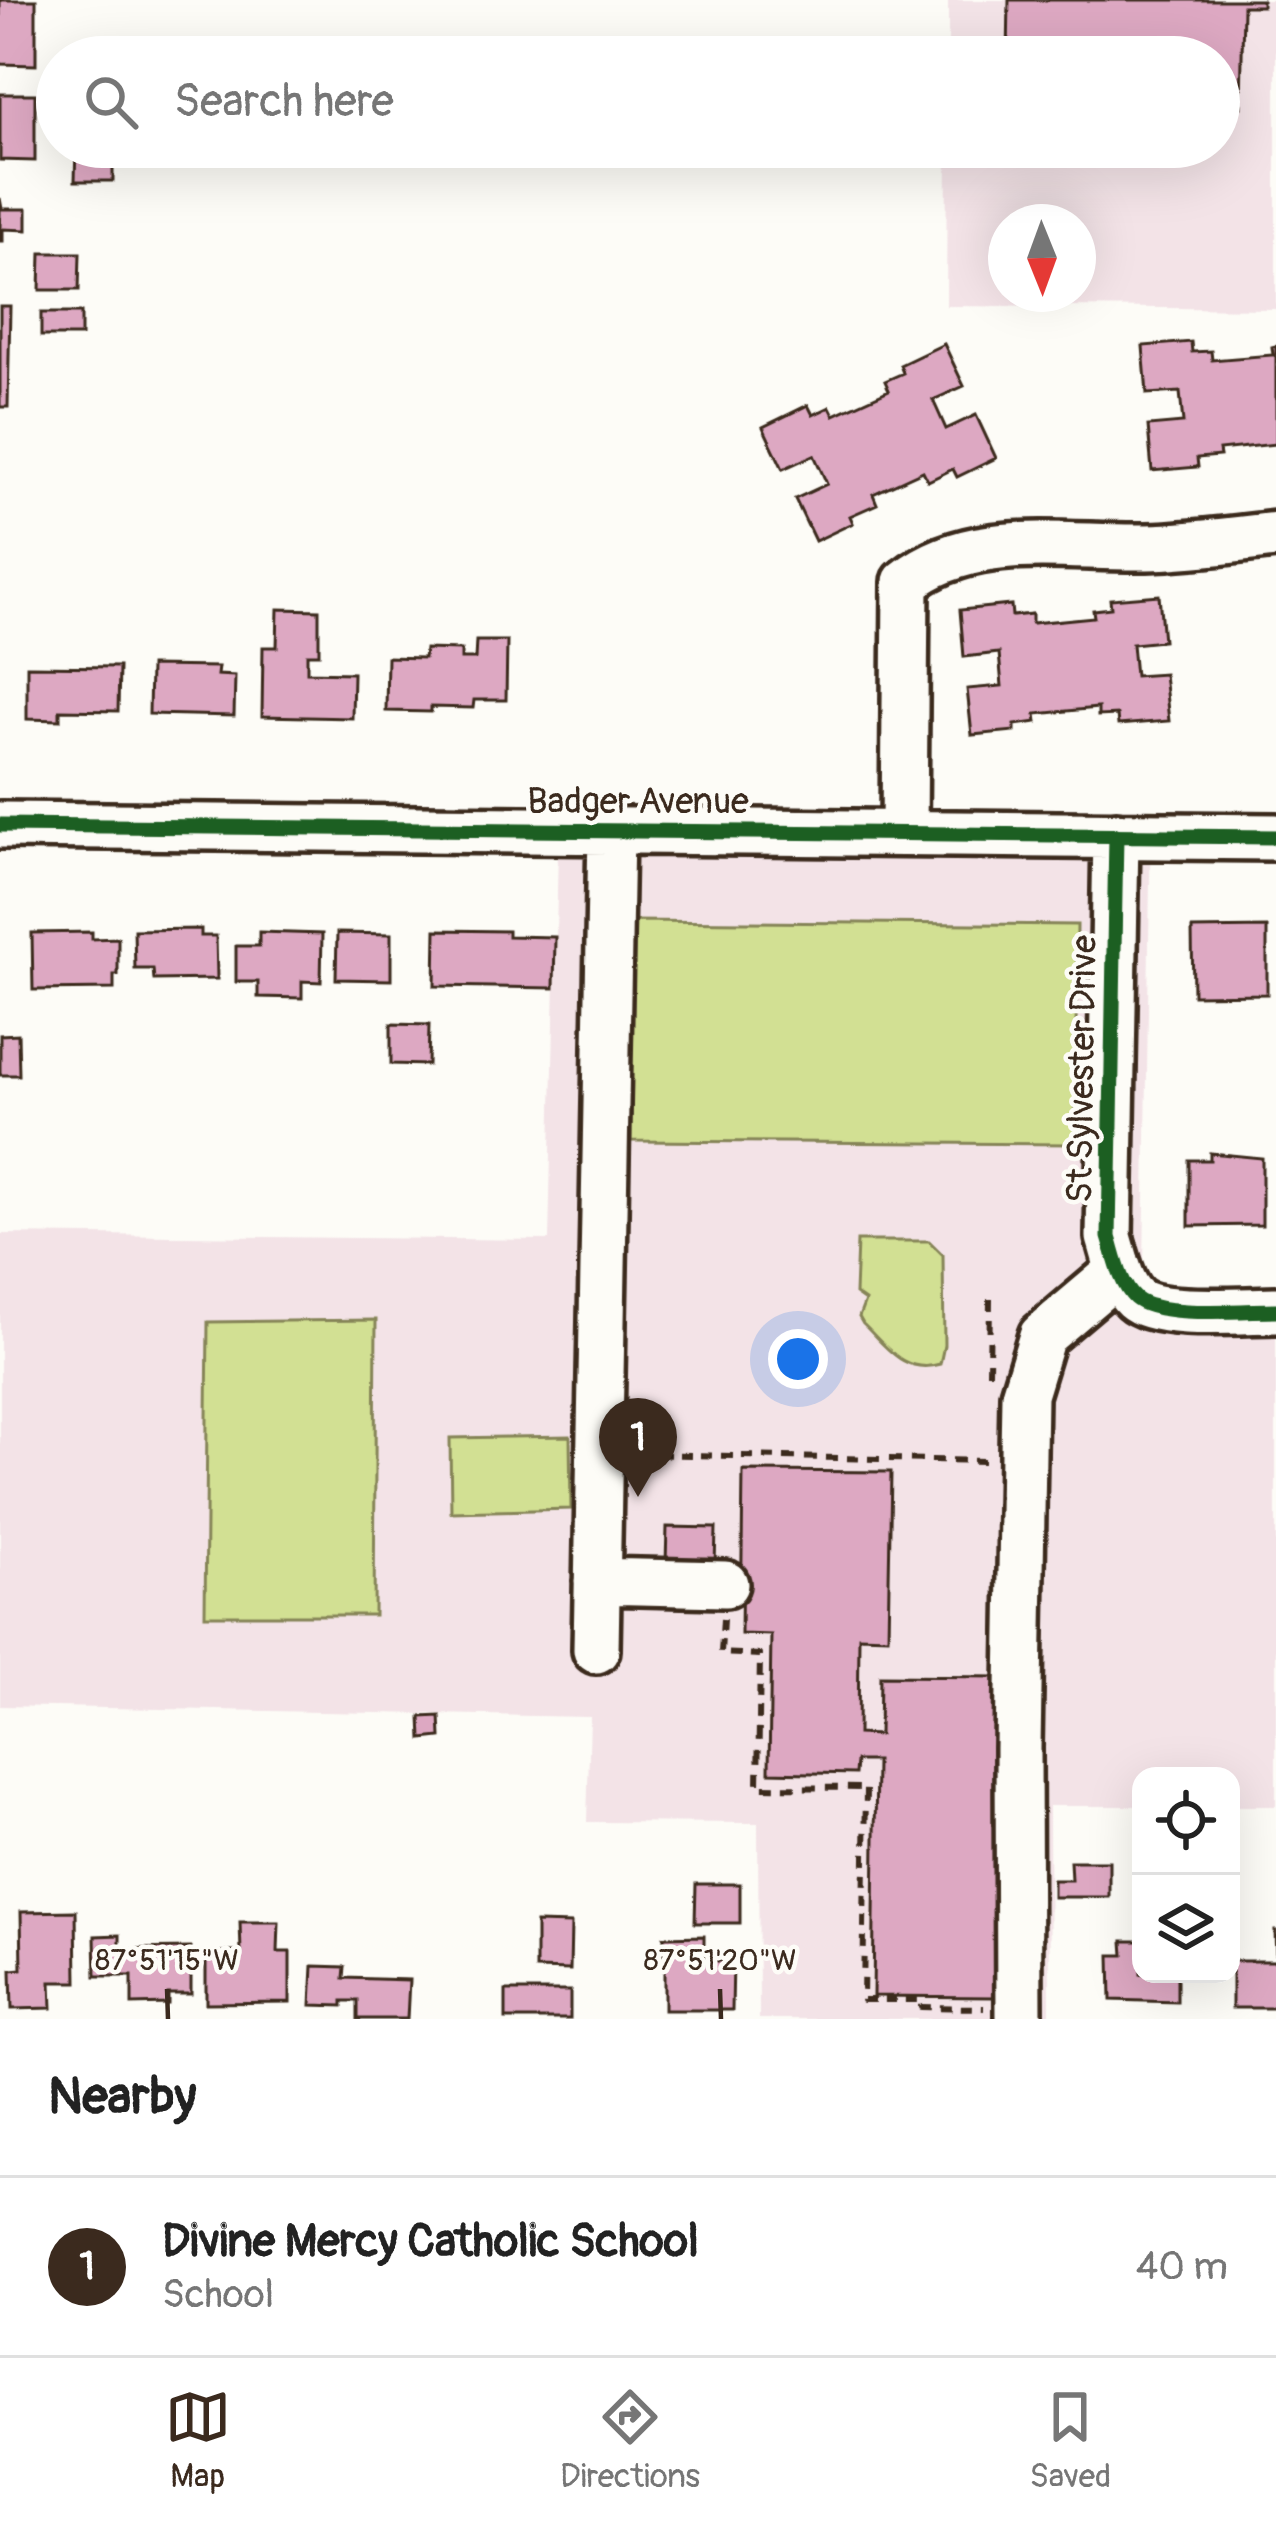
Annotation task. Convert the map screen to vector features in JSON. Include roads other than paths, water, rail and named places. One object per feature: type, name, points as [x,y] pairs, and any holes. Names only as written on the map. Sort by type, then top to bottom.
[{"type":"street","points":[[904,833],[905,582],[931,562],[964,550],[1150,547],[1276,535]]},
{"type":"street","name":"Badger Avenue","points":[[0,825],[1276,837]]},
{"type":"street","points":[[596,1650],[610,831]]},
{"type":"street","name":"St Sylvester Drive","points":[[1117,835],[1109,1237],[1119,1271]]},
{"type":"street","points":[[1009,2014],[1024,1395],[1042,1336],[1119,1271],[1136,1299],[1161,1308],[1276,1310]]},
{"type":"street","points":[[597,1581],[725,1584]]},
{"type":"place","name":"Divine Mercy Catholic School","points":[[638,1497]]}]
